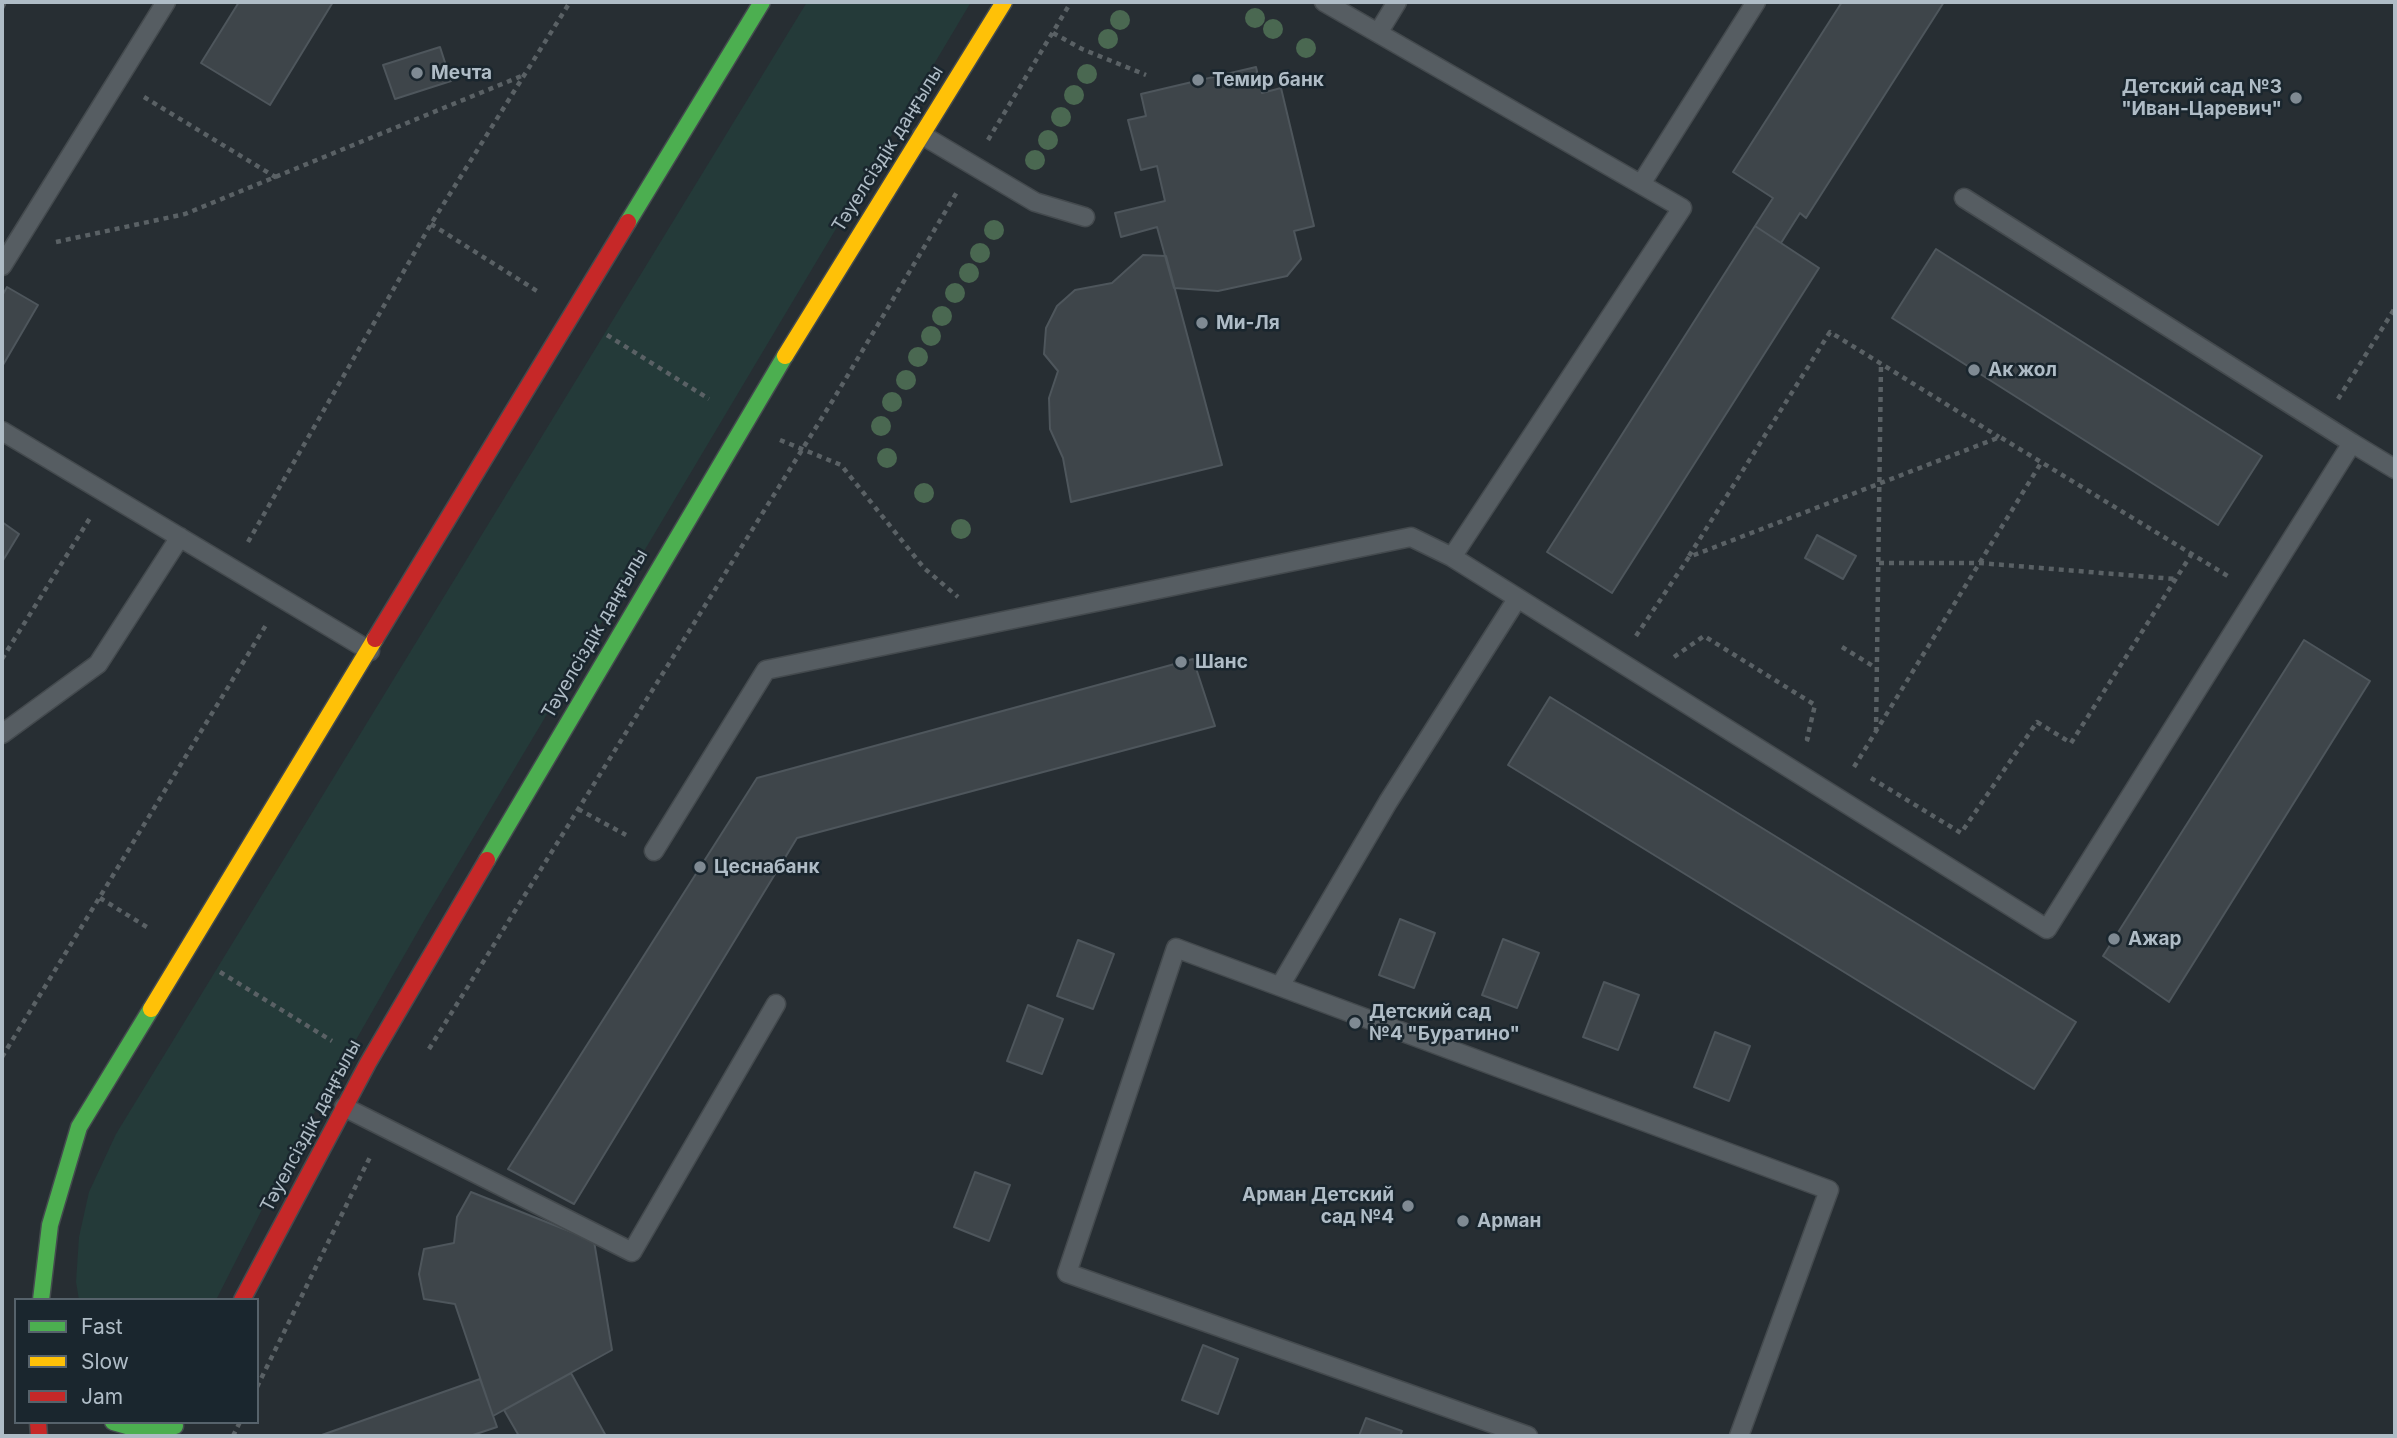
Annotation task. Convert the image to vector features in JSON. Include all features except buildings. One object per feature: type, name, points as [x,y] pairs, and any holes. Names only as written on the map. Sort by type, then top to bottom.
[{"type":"street","points":[[41,1298],[50,1225],[79,1127],[762,2]]},
{"type":"street","name":"Тәуелсіздік даңғылы","points":[[243,1298],[368,1063],[744,421],[1004,2]]},
{"type":"street","points":[[120,1424],[144,1431],[176,1430]]},
{"type":"lane","points":[[6,259],[166,2]]},
{"type":"lane","points":[[1324,2],[1682,208],[1452,557]]},
{"type":"lane","points":[[1378,33],[1397,2]]},
{"type":"lane","points":[[1641,184],[1756,2]]},
{"type":"lane","points":[[922,135],[1035,202],[1085,217]]},
{"type":"lane","points":[[1964,198],[2395,469]]},
{"type":"lane","points":[[2,431],[234,567],[370,651]]},
{"type":"lane","points":[[654,851],[766,670],[1411,537],[1452,557],[2047,929],[2352,443]]},
{"type":"lane","points":[[2,734],[98,664],[180,537]]},
{"type":"lane","points":[[1280,986],[1388,802],[1517,600]]},
{"type":"lane","points":[[1528,1436],[1067,1273],[1177,948],[1829,1190],[1739,1436]]},
{"type":"lane","points":[[344,1107],[632,1252],[776,1004]]},
{"type":"path","points":[[2,8],[5,2]]},
{"type":"path","points":[[234,567],[431,224],[570,2]]},
{"type":"path","points":[[428,1050],[833,400],[1071,2]]},
{"type":"path","points":[[1053,33],[1082,49],[1146,75]]},
{"type":"path","points":[[6,259],[185,214],[526,74]]},
{"type":"path","points":[[117,81],[278,178]]},
{"type":"path","points":[[2323,425],[2395,308]]},
{"type":"path","points":[[1619,663],[1830,332],[2257,594]]},
{"type":"path","points":[[1876,732],[1881,364]]},
{"type":"path","points":[[1689,557],[2000,438]]},
{"type":"path","points":[[1854,767],[2041,463]]},
{"type":"path","points":[[2,659],[83,529]]},
{"type":"path","points":[[1842,760],[1961,833],[2037,722],[2071,743],[2191,555]]},
{"type":"path","points":[[1879,563],[1980,563],[2175,579]]},
{"type":"path","points":[[2,1057],[268,621]]},
{"type":"path","points":[[1625,629],[1646,642]]},
{"type":"path","points":[[1665,652],[1674,657],[1704,636],[1815,705],[1807,738],[1819,746]]},
{"type":"path","points":[[1842,647],[1877,669]]},
{"type":"path","points":[[578,809],[633,838]]},
{"type":"path","points":[[100,898],[368,1063]]},
{"type":"path","points":[[259,1383],[384,1128]]},
{"type":"green space","points":[[807,2],[971,2],[425,919],[284,1166],[217,1298],[79,1298],[76,1282],[79,1237],[89,1192],[116,1134]]},
{"type":"traffic: fast","points":[[628,222],[762,2]]},
{"type":"traffic: fast","points":[[487,860],[785,356]]},
{"type":"traffic: fast","points":[[41,1298],[50,1225],[79,1127],[151,1009]]},
{"type":"traffic: fast","points":[[120,1424],[144,1431],[175,1426]]},
{"type":"traffic: slow","points":[[785,356],[1004,2]]},
{"type":"traffic: slow","points":[[151,1009],[375,639]]},
{"type":"traffic: jam","points":[[375,639],[628,222]]},
{"type":"traffic: jam","points":[[243,1298],[368,1063],[487,860]]},
{"type":"traffic: jam","points":[[38,1424],[39,1436]]},
{"type":"place","name":"Мечта","points":[[417,73]]},
{"type":"place","name":"Темир банк","points":[[1198,80]]},
{"type":"place","name":"Детский сад №3 \"Иван-Царевич\"","points":[[2296,98]]},
{"type":"place","name":"Ми-Ля","points":[[1202,323]]},
{"type":"place","name":"Ак жол","points":[[1974,370]]},
{"type":"place","name":"Шанс","points":[[1181,662]]},
{"type":"place","name":"Цеснабанк","points":[[700,867]]},
{"type":"place","name":"Ажар","points":[[2114,939]]},
{"type":"place","name":"Детский сад №4 \"Буратино\"","points":[[1355,1023]]},
{"type":"place","name":"Арман Детский сад №4","points":[[1408,1206]]},
{"type":"place","name":"Арман","points":[[1463,1221]]}]
